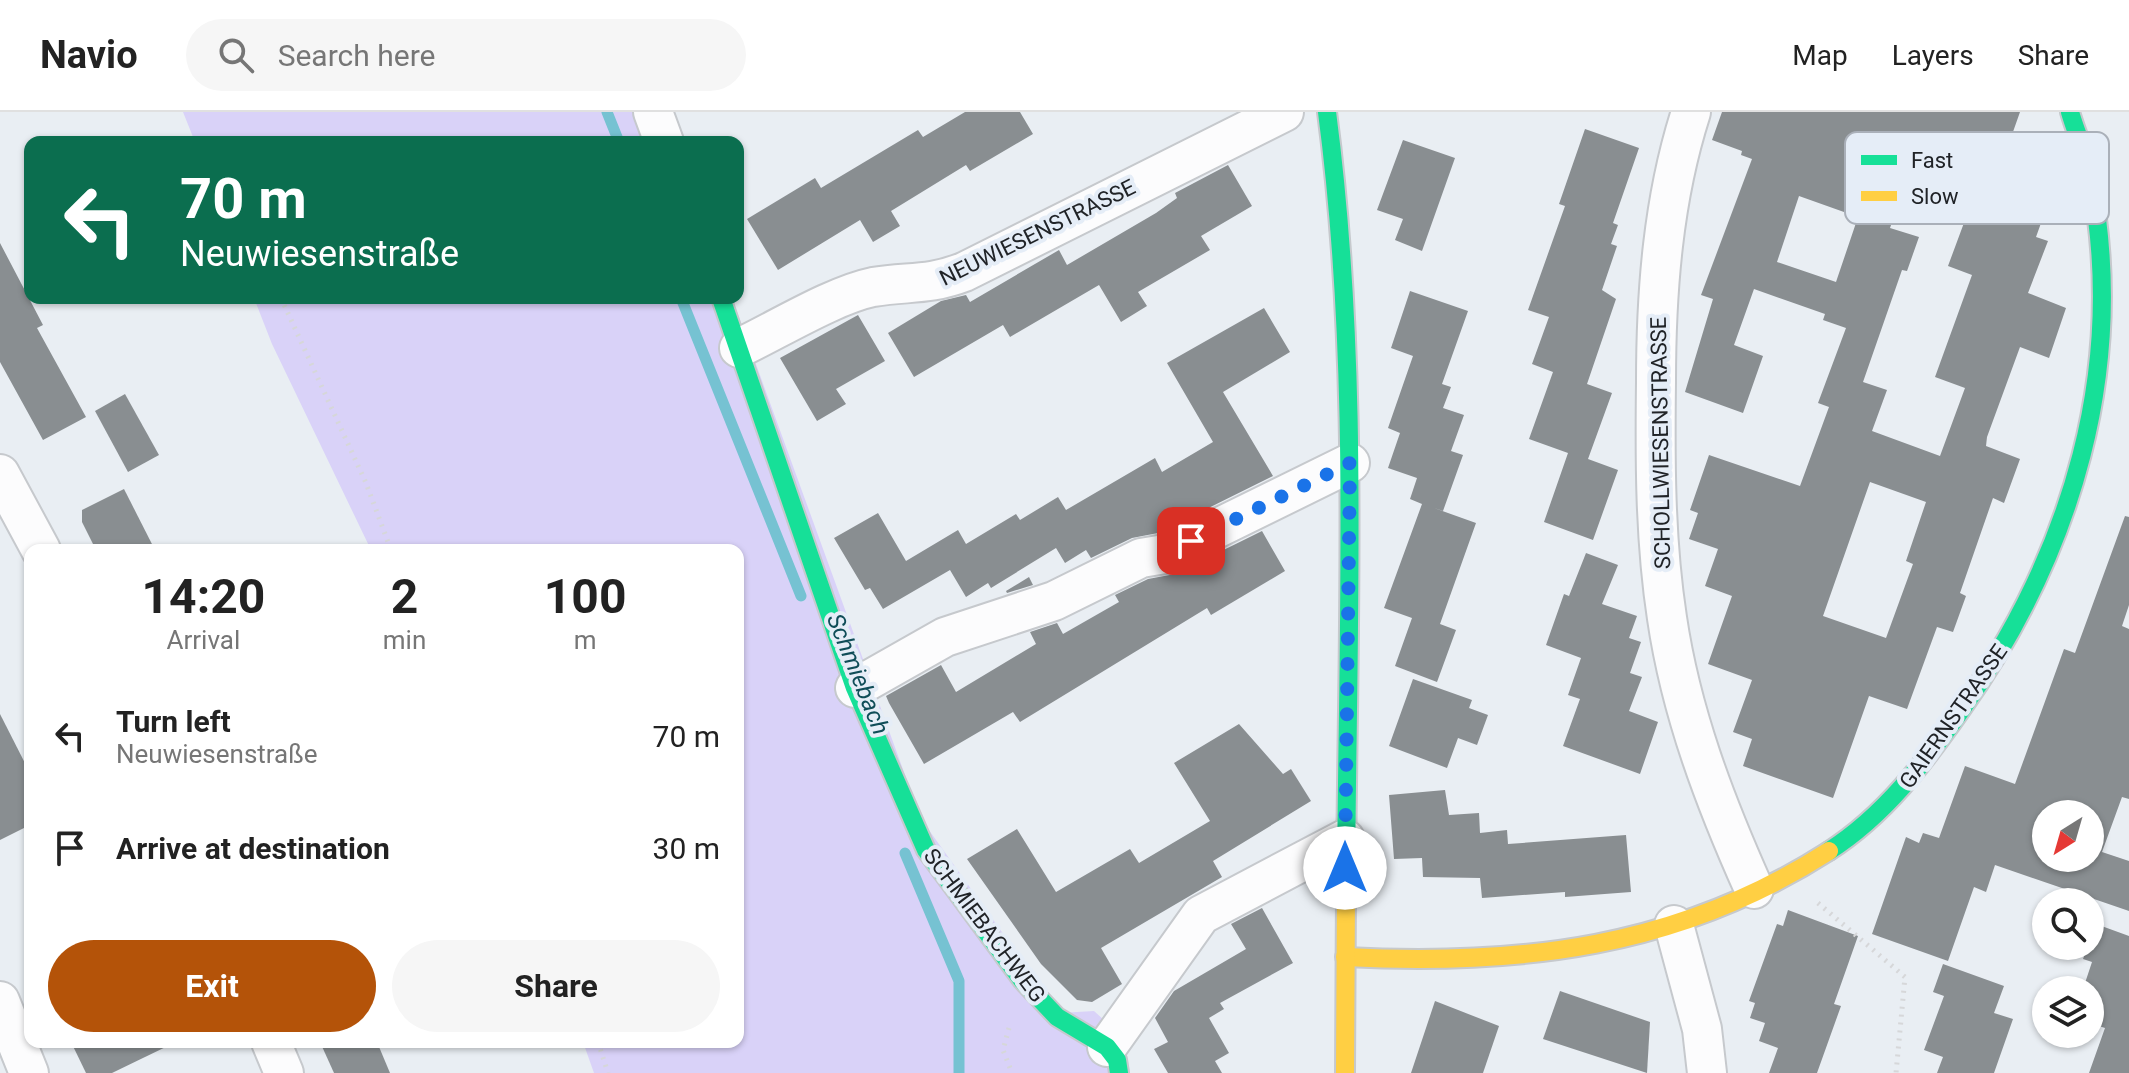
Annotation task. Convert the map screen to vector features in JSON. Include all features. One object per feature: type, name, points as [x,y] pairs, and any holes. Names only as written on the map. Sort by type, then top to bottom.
[{"type":"street","points":[[653,112],[662,136]]},
{"type":"street","name":"NEUWIESENSTRASSE","points":[[739,348],[847,296],[874,287],[934,283],[964,272],[1284,112]]},
{"type":"street","points":[[1327,112],[1341,219],[1348,343],[1350,463],[1345,1073]]},
{"type":"street","name":"GAIERNSTRASSE","points":[[2070,112],[2076,132]]},
{"type":"street","name":"SCHOLLWIESENSTRASSE","points":[[1682,118],[1656,312],[1658,540],[1667,619],[1700,756],[1719,812],[1768,882]]},
{"type":"street","name":"GAIERNSTRASSE","points":[[1345,957],[1479,959],[1571,949],[1674,925],[1822,855],[1858,831],[1919,771],[1979,686],[2020,618],[2056,543],[2076,478],[2090,416],[2097,346],[2095,224]]},
{"type":"street","name":"SCHMIEBACHWEG","points":[[723,304],[855,688],[926,850],[1022,980],[1057,1017],[1113,1060]]},
{"type":"street","points":[[855,688],[945,637],[1054,601],[1141,558],[1165,554],[1292,488],[1350,463]]},
{"type":"street","points":[[0,474],[38,544]]},
{"type":"street","points":[[1113,1060],[1201,915],[1345,839]]},
{"type":"street","points":[[1674,925],[1702,1029],[1707,1073]]},
{"type":"street","points":[[0,1001],[29,1073]]},
{"type":"street","points":[[274,1048],[284,1073]]},
{"type":"path","points":[[284,304],[366,483],[389,544]]},
{"type":"path","points":[[1768,882],[1857,933],[1905,977],[1896,1073]]},
{"type":"path","points":[[600,1048],[608,1073]]},
{"type":"shaded area","points":[[183,112],[666,112],[675,136],[193,136]]},
{"type":"shaded area","points":[[256,304],[734,304],[921,819],[1060,1013],[1094,1011],[1124,1038],[1130,1073],[594,1073],[585,1048],[744,1048],[744,544],[368,544],[272,344]]},
{"type":"building","points":[[965,112],[1020,112],[1033,134],[970,171],[966,165],[891,211],[900,226],[873,242],[860,220],[778,270],[747,219],[815,178],[821,188],[918,130],[923,137]]},
{"type":"building","points":[[1722,112],[2020,112],[2013,132],[1845,132],[1845,212],[1799,196],[1777,262],[1836,282],[1856,224],[1891,224],[1890,228],[1919,237],[1907,271],[1902,270],[1863,382],[1887,390],[1872,431],[1940,456],[1965,388],[1935,377],[1972,275],[1948,266],[1964,224],[2041,224],[2036,237],[2048,241],[2028,293],[2066,308],[2049,358],[2020,347],[1987,437],[1986,446],[2020,459],[2004,503],[1993,498],[1960,593],[1966,596],[1953,632],[1937,627],[1907,709],[1869,696],[1833,798],[1743,766],[1752,739],[1733,732],[1752,680],[1708,664],[1732,596],[1705,586],[1718,549],[1689,539],[1698,513],[1690,510],[1709,455],[1800,486],[1829,407],[1818,403],[1846,328],[1823,320],[1825,314],[1754,289],[1734,345],[1763,356],[1743,413],[1685,392],[1713,299],[1701,295],[1752,159],[1741,155],[1742,151],[1712,140]],"holes":[[[1870,482],[1926,502],[1906,561],[1913,564],[1886,638],[1823,616]]]},
{"type":"building","points":[[1585,129],[1639,148],[1613,223],[1618,225],[1611,244],[1617,246],[1602,290],[1616,299],[1587,384],[1612,393],[1588,459],[1618,470],[1593,540],[1544,522],[1568,453],[1529,439],[1553,372],[1532,364],[1549,317],[1528,310],[1565,206],[1559,204]]},
{"type":"building","points":[[1403,140],[1455,158],[1422,251],[1395,240],[1403,219],[1377,210]]},
{"type":"building","points":[[1228,165],[1252,206],[1201,236],[1210,250],[1138,292],[1147,306],[1121,322],[1099,285],[1010,337],[1003,325],[914,377],[888,333],[941,301],[966,295],[970,302],[1059,250],[1067,265],[1156,213],[1177,198],[1175,193]]},
{"type":"building","points":[[0,243],[24,289],[24,304],[32,304],[43,325],[37,328],[86,417],[43,440],[0,362]]},
{"type":"building","points":[[1410,291],[1468,311],[1442,384],[1451,387],[1443,408],[1464,415],[1451,451],[1463,455],[1443,511],[1434,508],[1476,523],[1440,624],[1456,630],[1437,682],[1395,666],[1412,618],[1384,608],[1422,504],[1410,499],[1417,478],[1388,468],[1400,433],[1388,428],[1413,356],[1391,348]]},
{"type":"building","points":[[1264,308],[1290,352],[1223,392],[1273,476],[1158,533],[1132,538],[1091,558],[1086,550],[1065,563],[1056,548],[991,588],[988,583],[966,597],[950,570],[883,609],[870,588],[865,590],[834,538],[878,513],[906,561],[958,530],[966,544],[1016,514],[1020,520],[1058,497],[1066,510],[1155,458],[1162,472],[1213,442],[1167,363]]},
{"type":"building","points":[[858,315],[885,361],[836,389],[846,404],[817,421],[780,358]]},
{"type":"building","points":[[125,394],[159,455],[128,472],[95,411]]},
{"type":"building","points":[[124,489],[152,544],[93,544],[82,522],[82,510]]},
{"type":"building","points":[[2125,516],[2129,517],[2129,605],[2122,626],[2129,629],[2129,799],[2122,797],[2104,846],[2104,800],[2032,800],[2032,872],[2104,872],[2104,853],[2129,861],[2129,911],[2104,902],[2104,888],[2062,888],[1995,865],[1986,892],[1974,887],[1948,961],[1872,934],[1906,837],[1919,843],[1923,833],[1939,838],[1965,766],[2015,784],[2064,649],[2075,653]]},
{"type":"building","points":[[1262,531],[1285,571],[1211,615],[1207,608],[1020,722],[1013,712],[924,764],[889,703],[886,696],[941,665],[956,692],[1036,644],[1030,632],[1057,623],[1063,634],[1119,602],[1115,595],[1148,579],[1175,574]]},
{"type":"building","points":[[1586,553],[1618,565],[1602,604],[1637,616],[1629,638],[1641,642],[1630,673],[1642,677],[1629,711],[1658,722],[1640,774],[1563,746],[1580,699],[1568,695],[1581,658],[1546,645],[1564,594],[1569,596]]},
{"type":"building","points":[[1029,577],[1033,585],[1007,593],[1006,591]]},
{"type":"building","points":[[1413,679],[1472,700],[1469,708],[1488,715],[1477,745],[1458,738],[1447,768],[1389,746]]},
{"type":"building","points":[[0,714],[24,761],[24,828],[0,840]]},
{"type":"building","points":[[1239,724],[1283,774],[1291,769],[1311,801],[1213,861],[1222,877],[1101,948],[1122,984],[1092,1002],[1077,1000],[1041,964],[967,859],[1017,829],[1056,892],[1130,849],[1139,863],[1210,821],[1174,763]]},
{"type":"building","points":[[1445,790],[1449,815],[1479,813],[1480,833],[1507,830],[1508,844],[1626,835],[1631,892],[1565,897],[1565,892],[1482,898],[1480,878],[1423,877],[1422,858],[1394,859],[1389,795]]},
{"type":"building","points":[[1262,908],[1293,963],[1220,1003],[1224,1009],[1209,1018],[1229,1053],[1215,1061],[1222,1073],[1168,1073],[1154,1049],[1168,1042],[1155,1018],[1174,991],[1246,949],[1231,924]]},
{"type":"building","points":[[1788,910],[1858,936],[1834,1004],[1841,1006],[1817,1073],[1769,1073],[1778,1048],[1759,1041],[1765,1023],[1750,1018],[1755,1003],[1749,1001],[1777,924],[1783,926]]},
{"type":"building","points":[[2104,927],[2129,936],[2129,1073],[2089,1073],[2098,1048],[2104,1048],[2105,1028],[2104,976],[2087,976],[2092,962],[2086,960],[2104,960]]},
{"type":"building","points":[[1943,964],[2004,986],[1994,1013],[2013,1019],[1994,1073],[1937,1073],[1943,1057],[1924,1050],[1944,996],[1933,992]]},
{"type":"building","points":[[1560,991],[1650,1022],[1647,1073],[1543,1039]]},
{"type":"building","points":[[1435,1001],[1499,1026],[1483,1073],[1411,1073]]},
{"type":"building","points":[[74,1048],[164,1048],[112,1073],[86,1073]]},
{"type":"building","points":[[323,1048],[380,1048],[390,1073],[334,1073]]},
{"type":"waterway","name":"Schmiebach","points":[[607,112],[617,136]]},
{"type":"waterway","name":"Schmiebach","points":[[683,304],[801,596]]},
{"type":"waterway","name":"Schmiebach","points":[[905,853],[959,981],[959,1073]]},
{"type":"traffic: fast","points":[[1327,112],[1338,209],[1348,403],[1346,890]]},
{"type":"traffic: fast","points":[[2070,112],[2077,132]]},
{"type":"traffic: fast","points":[[1829,851],[1886,805],[1961,710],[2000,650],[2033,587],[2061,522],[2081,456],[2095,388],[2101,318],[2097,224]]},
{"type":"traffic: fast","points":[[723,304],[855,688],[926,850],[1022,980],[1057,1017],[1107,1047],[1117,1060],[1119,1073]]},
{"type":"traffic: slow","points":[[1345,957],[1473,958],[1596,944],[1656,930],[1714,910],[1772,884],[1829,851]]},
{"type":"traffic: slow","points":[[1345,1073],[1346,890]]},
{"type":"route","points":[[1191,541],[1292,488],[1350,463],[1345,868]]}]
